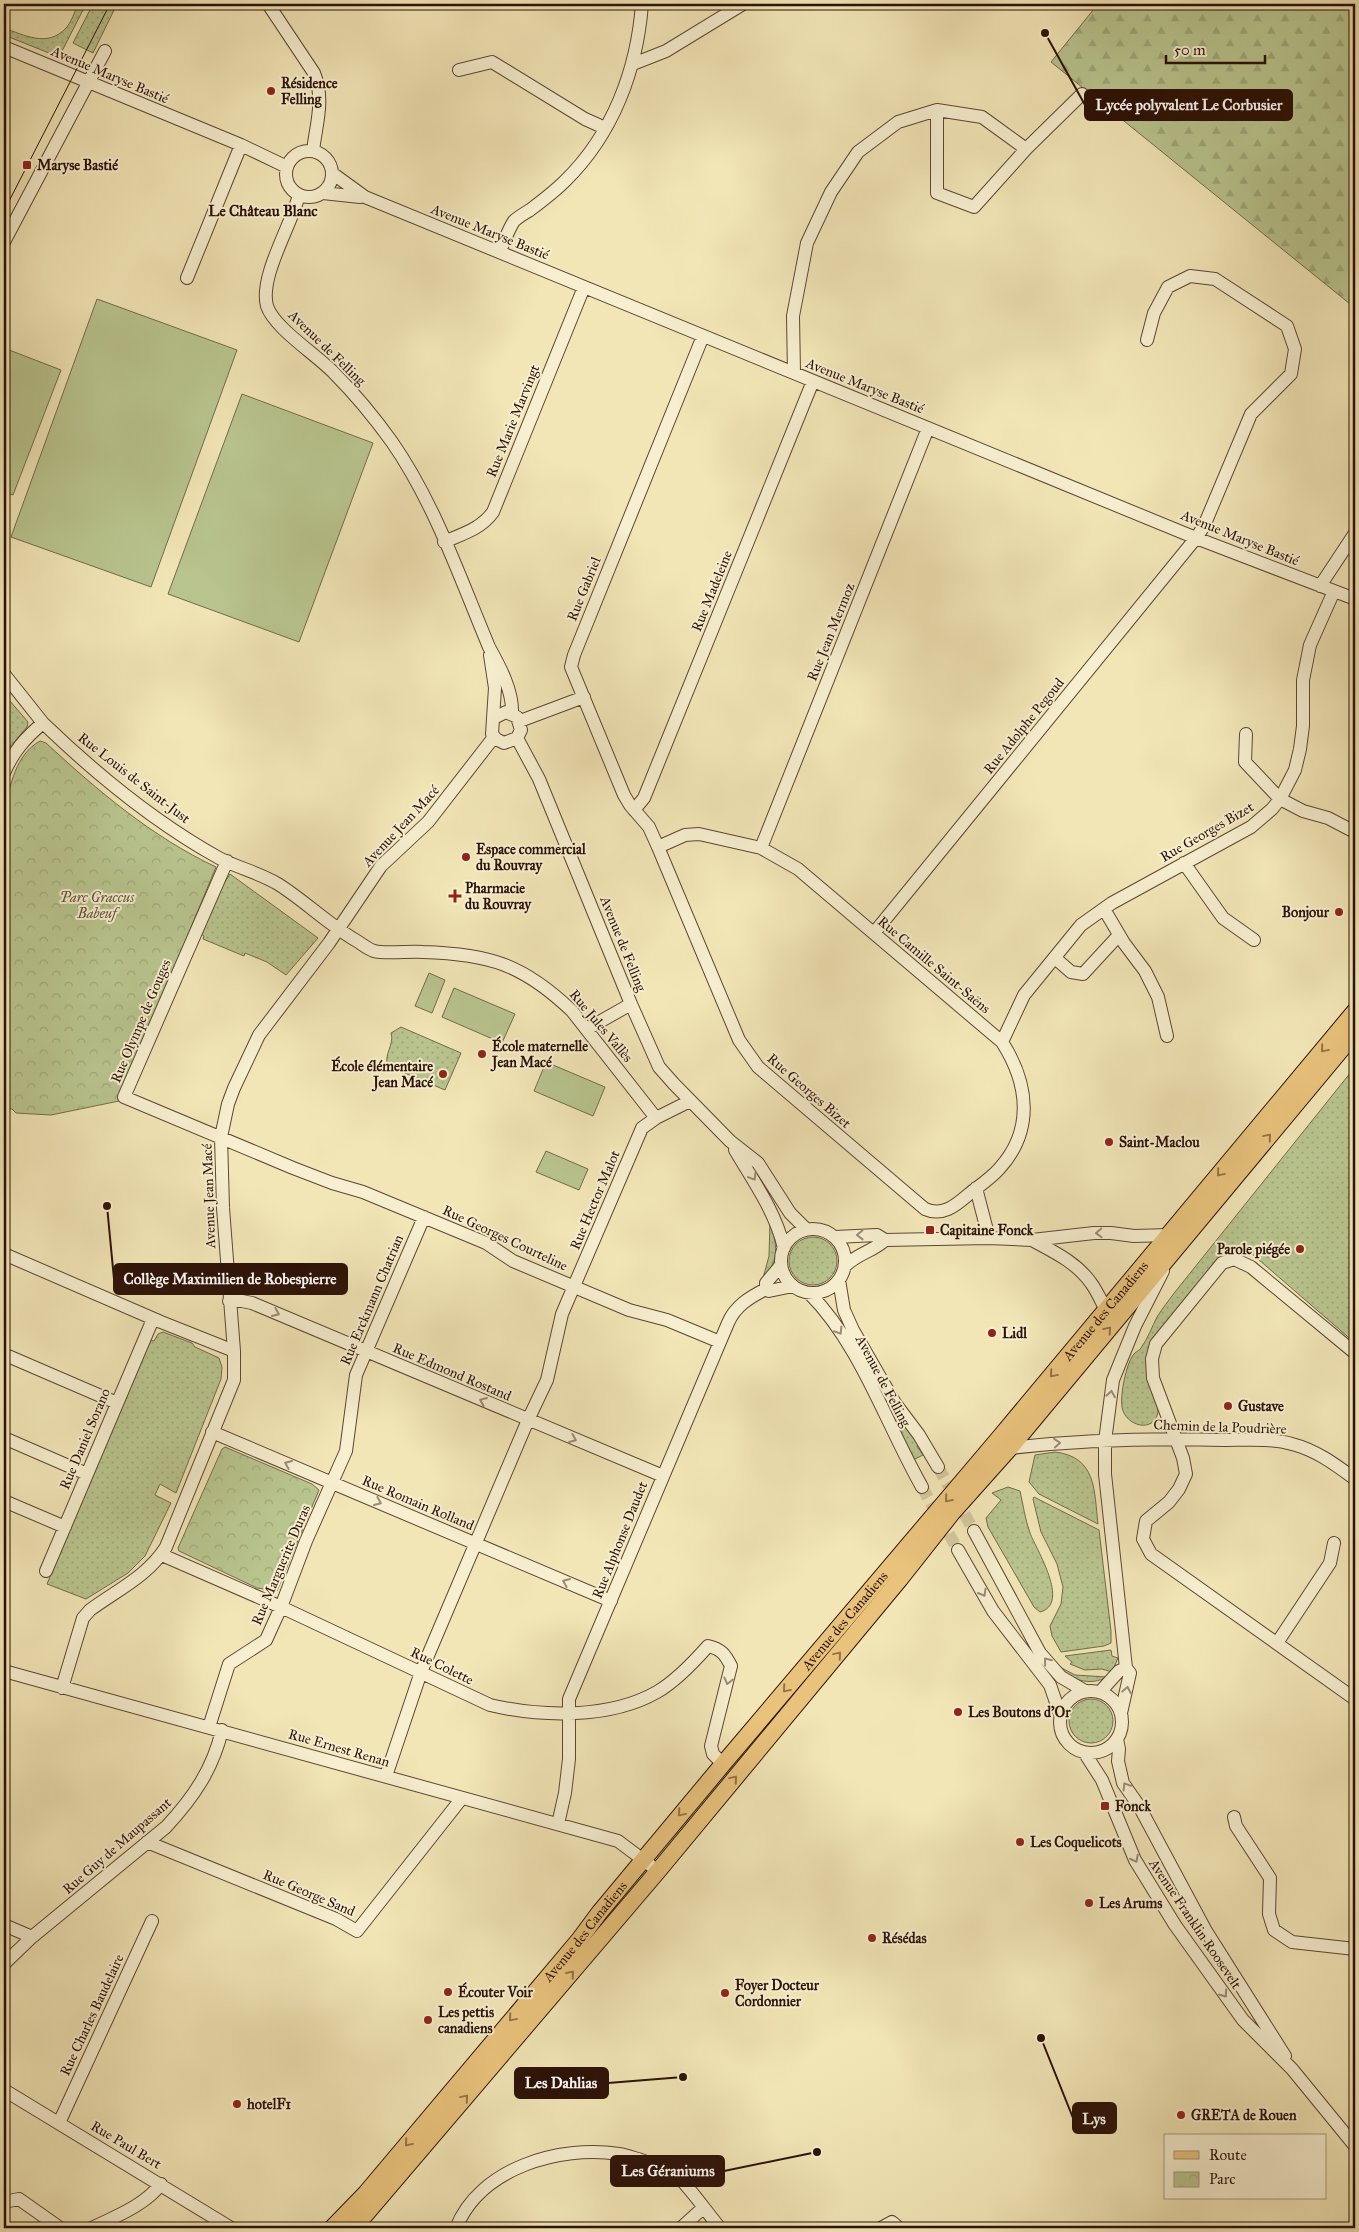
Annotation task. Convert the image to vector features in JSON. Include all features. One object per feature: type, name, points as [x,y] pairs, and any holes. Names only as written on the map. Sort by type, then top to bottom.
[{"type":"main road","name":"Avenue des Canadiens","points":[[332,2228],[372,2186],[579,1940],[643,1859],[1169,1235],[1355,1011]]},
{"type":"main road","name":"Avenue des Canadiens","points":[[354,2228],[658,1871],[900,1580],[952,1513],[1010,1448],[1355,1033]]},
{"type":"street","points":[[268,4],[318,82],[320,107],[313,151]]},
{"type":"street","points":[[499,252],[514,221],[552,194],[574,172],[589,154],[605,128],[622,98],[633,64],[642,4]]},
{"type":"street","points":[[633,64],[666,51],[740,5]]},
{"type":"street","name":"Avenue Maryse Bastié","points":[[4,47],[241,145],[287,167]]},
{"type":"street","points":[[4,242],[105,51]]},
{"type":"street","points":[[459,70],[492,62],[585,119],[605,128]]},
{"type":"street","points":[[937,110],[937,193],[974,207],[1026,149],[1082,94]]},
{"type":"street","points":[[794,373],[793,316],[807,243],[831,192],[858,152],[898,122],[937,110],[982,117],[1026,149]]},
{"type":"street","points":[[187,278],[241,145]]},
{"type":"street","points":[[313,151],[326,158],[332,173],[331,183],[323,193],[314,197],[298,195],[287,181],[287,167],[294,156],[300,152],[313,151]]},
{"type":"street","name":"Avenue Maryse Bastié","points":[[332,173],[364,198]]},
{"type":"street","name":"Avenue Maryse Bastié","points":[[323,193],[364,198],[1196,538],[1355,599]]},
{"type":"street","name":"Avenue de Felling","points":[[298,195],[294,213],[268,274],[266,285],[267,307],[279,324],[332,371],[364,405],[412,473],[444,542],[489,648],[500,668],[516,717]]},
{"type":"street","name":"Rue Adolphe Pegoud","points":[[874,933],[1196,538],[1204,526],[1251,414],[1291,374],[1295,349],[1288,326],[1215,279],[1190,276],[1168,287],[1154,313],[1147,340]]},
{"type":"street","name":"Rue Marie Marvingt","points":[[444,542],[474,529],[487,520],[493,512],[584,287]]},
{"type":"street","name":"Rue Gabriel","points":[[658,847],[649,827],[624,795],[571,667],[574,655],[703,336]]},
{"type":"street","name":"Rue Madeleine","points":[[634,810],[644,798],[813,381]]},
{"type":"street","name":"Rue Jean Mermoz","points":[[761,848],[928,428]]},
{"type":"street","points":[[1320,586],[1355,533]]},
{"type":"street","name":"Rue Georges Bizet","points":[[1002,1042],[1024,995],[1081,925],[1104,909],[1251,826],[1280,800],[1294,770],[1300,749],[1303,726],[1303,680],[1310,645],[1334,590]]},
{"type":"street","name":"Avenue de Felling","points":[[489,648],[495,680],[494,718]]},
{"type":"street","name":"Rue Louis de Saint-Just","points":[[4,674],[43,723],[85,763],[154,817],[227,861],[277,883],[338,929]]},
{"type":"street","points":[[516,717],[521,730],[517,738],[504,742],[494,737],[491,726],[494,718],[502,713],[516,717],[584,697]]},
{"type":"street","points":[[4,773],[12,756],[26,737],[43,723]]},
{"type":"street","points":[[1246,734],[1245,762],[1280,800],[1303,811],[1328,818],[1351,830]]},
{"type":"street","name":"Avenue Jean Macé","points":[[62,1688],[83,1618],[90,1610],[149,1570],[162,1555],[234,1380],[234,1351],[223,1208],[221,1137],[228,1104],[259,1035],[338,929],[381,866],[428,822],[494,737]]},
{"type":"street","name":"Avenue de Felling","points":[[517,738],[539,779],[631,1004],[659,1067],[686,1104],[758,1163],[790,1213],[806,1229]]},
{"type":"street","name":"Rue Camille Saint-Saëns","points":[[658,847],[685,835],[699,834],[761,848],[798,870],[1002,1042],[1019,1073],[1024,1105],[1020,1137],[1014,1149],[998,1170],[954,1206],[938,1212]]},
{"type":"street","name":"Rue Georges Bizet","points":[[658,847],[733,1028],[749,1057],[758,1067],[925,1209],[938,1212]]},
{"type":"street","name":"Rue Olympe de Gouges","points":[[221,1137],[124,1097],[227,861]]},
{"type":"street","points":[[1184,863],[1223,918],[1254,940]]},
{"type":"street","points":[[1104,909],[1119,935],[1145,971],[1158,996],[1167,1036]]},
{"type":"street","name":"Rue Jules Vallès","points":[[338,929],[374,951],[457,953],[486,958],[511,967],[528,976],[559,998],[587,1029],[656,1118]]},
{"type":"street","points":[[1055,958],[1071,972],[1083,974],[1119,935]]},
{"type":"street","points":[[587,1029],[631,1004]]},
{"type":"street","name":"Rue Hector Malot","points":[[386,1776],[421,1672],[528,1420],[547,1380],[562,1314],[642,1128],[656,1118],[686,1104]]},
{"type":"street","name":"Rue Georges Courteline","points":[[221,1137],[332,1183],[363,1192],[486,1243],[513,1261],[629,1310],[667,1320],[720,1342]]},
{"type":"street","name":"Avenue de Felling","points":[[730,1141],[770,1208],[779,1228],[784,1248]]},
{"type":"street","points":[[976,1188],[989,1238]]},
{"type":"street","name":"Rue Erckmann Chatrian","points":[[333,1483],[346,1451],[356,1374],[424,1217]]},
{"type":"street","points":[[845,1266],[844,1250],[835,1237],[824,1231],[806,1229],[790,1238],[784,1248],[781,1265],[785,1276],[793,1286],[809,1293],[826,1291],[839,1280],[845,1266],[853,1258],[879,1246],[885,1240]]},
{"type":"street","points":[[835,1237],[877,1235],[885,1240],[989,1238],[1032,1240],[1094,1233],[1134,1236],[1169,1235]]},
{"type":"street","points":[[1032,1240],[1080,1269],[1092,1283],[1106,1310]]},
{"type":"street","points":[[4,1254],[153,1319],[234,1351]]},
{"type":"street","points":[[958,1550],[993,1611],[1050,1685],[1060,1714],[1060,1726],[1063,1737],[1070,1746],[1084,1752],[1102,1751],[1117,1739],[1121,1729],[1121,1713],[1130,1673],[1126,1668],[1105,1474],[1105,1441],[1113,1380],[1134,1326],[1170,1256]]},
{"type":"street","points":[[1355,1353],[1252,1267],[1234,1259],[1222,1263],[1156,1344],[1152,1359],[1153,1378],[1183,1458],[1186,1474],[1179,1489],[1169,1502],[1146,1521],[1143,1539],[1151,1554],[1355,1698]]},
{"type":"street","name":"Rue Alphonse Daudet","points":[[766,1289],[766,1283],[781,1265]]},
{"type":"street","name":"Avenue de Felling","points":[[839,1280],[844,1310],[852,1330],[894,1403],[919,1435],[938,1467]]},
{"type":"street","name":"Rue Alphonse Daudet","points":[[558,1824],[569,1759],[569,1699],[720,1342],[735,1311],[744,1302],[766,1289],[769,1291],[793,1286]]},
{"type":"street","name":"Avenue de Felling","points":[[809,1293],[828,1314],[853,1354],[879,1400],[901,1449],[922,1487]]},
{"type":"street","name":"Rue Edmond Rostand","points":[[229,1301],[242,1300],[252,1303],[663,1476]]},
{"type":"street","name":"Rue Daniel Sorano","points":[[46,1572],[153,1319]]},
{"type":"street","points":[[8,1356],[117,1403]]},
{"type":"street","name":"Rue Romain Rolland","points":[[212,1432],[611,1601]]},
{"type":"street","points":[[4,1438],[87,1474]]},
{"type":"street","name":"Chemin de la Poudrière","points":[[1010,1448],[1063,1442],[1175,1438],[1292,1444],[1328,1460],[1355,1479]]},
{"type":"street","name":"Rue Marguerite Duras","points":[[210,1727],[229,1664],[266,1640],[306,1541],[333,1483]]},
{"type":"street","points":[[4,1501],[65,1526]]},
{"type":"street","points":[[974,1531],[1040,1652],[1061,1677],[1085,1691]]},
{"type":"street","points":[[1277,1643],[1330,1563],[1334,1543]]},
{"type":"street","name":"Rue Colette","points":[[162,1555],[281,1606],[490,1706],[520,1712],[568,1713],[614,1708],[657,1692],[691,1665],[708,1646],[718,1648],[724,1653],[731,1666],[711,1746],[713,1754],[723,1764]]},
{"type":"street","points":[[1100,1692],[1119,1671],[1126,1668]]},
{"type":"street","name":"Rue Ernest Renan","points":[[4,1671],[618,1841],[658,1871]]},
{"type":"street","points":[[1060,1714],[1067,1700],[1085,1691],[1100,1692],[1111,1698],[1121,1713]]},
{"type":"street","name":"Rue Guy de Maupassant","points":[[4,1964],[32,1937],[166,1827],[195,1794],[212,1762],[222,1730]]},
{"type":"street","name":"Avenue Franklin Roosevelt","points":[[1117,1739],[1119,1749],[1118,1761],[1123,1783],[1139,1806],[1206,1931],[1267,2025],[1292,2069]]},
{"type":"street","name":"Avenue Franklin Roosevelt","points":[[1084,1752],[1102,1780],[1135,1860],[1175,1925],[1243,2020],[1292,2069],[1355,2146]]},
{"type":"street","name":"Rue George Sand","points":[[147,1842],[336,1919],[357,1930],[462,1798]]},
{"type":"street","points":[[1234,1817],[1236,1826],[1270,1878],[1269,1914],[1274,1930],[1292,1942],[1355,1949]]},
{"type":"street","name":"Rue Charles Baudelaire","points":[[59,2122],[152,1921]]},
{"type":"street","points":[[4,1925],[32,1937]]},
{"type":"street","name":"Rue Paul Bert","points":[[4,2090],[231,2228]]},
{"type":"street","points":[[456,2228],[475,2198],[505,2173],[541,2159],[575,2153],[619,2154],[657,2165],[676,2175],[720,2228]]},
{"type":"street","points":[[92,2228],[136,2206],[156,2191],[161,2184]]},
{"type":"street","points":[[4,2202],[19,2199],[60,2228]]},
{"type":"street","points":[[681,2228],[703,2208]]},
{"type":"green space","points":[[78,4],[86,4],[59,57],[4,35],[4,28],[36,38],[52,37],[68,26]]},
{"type":"green space","points":[[93,4],[117,4],[93,53],[73,43]]},
{"type":"green space","points":[[1098,4],[1355,4],[1355,308],[1051,62]]},
{"type":"green space","points":[[97,299],[237,350],[151,587],[11,537]]},
{"type":"green space","points":[[4,348],[61,370],[13,495],[4,492]]},
{"type":"green space","points":[[242,394],[373,443],[299,642],[168,594]]},
{"type":"green space","points":[[4,694],[28,722],[27,727],[4,754]]},
{"type":"green space","name":"Parc Graccus Babeuf","points":[[40,741],[46,743],[105,795],[148,827],[192,855],[216,867],[119,1101],[51,1115],[16,1113],[12,1109],[4,1108],[4,810],[19,762]]},
{"type":"green space","points":[[230,874],[318,938],[286,975],[267,962],[245,953],[244,956],[203,939],[204,936],[201,934],[221,888]]},
{"type":"green space","points":[[429,973],[445,980],[432,1013],[415,1006]]},
{"type":"green space","points":[[454,988],[515,1014],[502,1043],[442,1017]]},
{"type":"green space","points":[[401,1027],[461,1053],[445,1090],[388,1066],[387,1058],[392,1041],[391,1033]]},
{"type":"green space","points":[[546,1062],[605,1087],[593,1116],[534,1091]]},
{"type":"green space","points":[[1355,1067],[1355,1343],[1251,1253],[1241,1250],[1233,1251],[1218,1261],[1152,1341],[1158,1412],[1151,1423],[1140,1425],[1134,1423],[1124,1414],[1122,1407],[1126,1373],[1133,1355],[1141,1348],[1157,1317],[1175,1292]]},
{"type":"green space","points":[[546,1151],[588,1169],[579,1190],[536,1172]]},
{"type":"green space","points":[[770,1222],[776,1252],[772,1265],[763,1278],[769,1256]]},
{"type":"green space","points":[[813,1237],[822,1239],[830,1244],[835,1252],[837,1261],[835,1270],[830,1278],[822,1283],[813,1285],[804,1283],[796,1278],[791,1270],[789,1261],[791,1252],[796,1244],[804,1239]]},
{"type":"green space","points":[[843,1321],[920,1444],[917,1446],[923,1455],[915,1459],[913,1457],[839,1323]]},
{"type":"green space","points":[[163,1332],[192,1343],[195,1347],[219,1358],[222,1367],[221,1379],[176,1493],[160,1484],[155,1495],[171,1503],[145,1556],[128,1573],[86,1599],[47,1584],[149,1340],[154,1341],[158,1334]]},
{"type":"green space","points":[[225,1447],[312,1484],[319,1490],[277,1591],[257,1588],[179,1551],[178,1548],[222,1449]]},
{"type":"green space","points":[[1055,1452],[1069,1455],[1086,1468],[1094,1488],[1098,1524],[1039,1494],[1029,1482],[1035,1455]]},
{"type":"green space","points":[[1008,1487],[1020,1491],[1030,1533],[1049,1576],[1052,1599],[1049,1607],[1040,1612],[1034,1607],[988,1527],[986,1518],[1001,1500],[992,1493]]},
{"type":"green space","points":[[1034,1497],[1099,1530],[1111,1643],[1104,1646],[1061,1652],[1052,1636],[1050,1626],[1061,1604],[1063,1587],[1057,1564],[1041,1532]]},
{"type":"green space","points":[[1111,1650],[1112,1656],[1118,1658],[1112,1672],[1102,1669],[1085,1670],[1070,1664],[1072,1662],[1065,1656]]},
{"type":"green space","points":[[1060,1667],[1075,1675],[1107,1677],[1101,1680],[1082,1681],[1070,1676]]},
{"type":"green space","points":[[1087,1699],[1095,1699],[1107,1705],[1113,1721],[1107,1737],[1095,1743],[1087,1743],[1075,1737],[1069,1725],[1069,1717],[1075,1705]]},
{"type":"tunnel","points":[[938,1467],[974,1531]]},
{"type":"tunnel","points":[[922,1487],[958,1550]]},
{"type":"tram line","points":[[4,211],[110,4]]},
{"type":"place","name":"Lycée polyvalent Le Corbusier","points":[[1045,33]]},
{"type":"place","name":"Résidence Felling","points":[[271,91]]},
{"type":"place","name":"Maryse Bastié","points":[[27,165]]},
{"type":"place","name":"Espace commercial du Rouvray","points":[[466,857]]},
{"type":"place","name":"Pharmacie du Rouvray","points":[[455,896]]},
{"type":"place","name":"Bonjour","points":[[1339,912]]},
{"type":"place","name":"École maternelle Jean Macé","points":[[482,1054]]},
{"type":"place","name":"École élémentaire Jean Macé","points":[[443,1074]]},
{"type":"place","name":"Saint-Maclou","points":[[1109,1142]]},
{"type":"place","name":"Collège Maximilien de Robespierre","points":[[107,1206]]},
{"type":"place","name":"Capitaine Fonck","points":[[930,1230]]},
{"type":"place","name":"Parole piégée","points":[[1300,1249]]},
{"type":"place","name":"Lidl","points":[[992,1333]]},
{"type":"place","name":"Gustave","points":[[1228,1406]]},
{"type":"place","name":"Les Boutons d'Or","points":[[958,1712]]},
{"type":"place","name":"Fonck","points":[[1105,1806]]},
{"type":"place","name":"Les Coquelicots","points":[[1020,1842]]},
{"type":"place","name":"Les Arums","points":[[1089,1903]]},
{"type":"place","name":"Résédas","points":[[872,1938]]},
{"type":"place","name":"Écouter Voir","points":[[448,1992]]},
{"type":"place","name":"Foyer Docteur Cordonnier","points":[[725,1993]]},
{"type":"place","name":"Les pettis canadiens","points":[[428,2020]]},
{"type":"place","name":"Lys","points":[[1041,2038]]},
{"type":"place","name":"Les Dahlias","points":[[683,2077]]},
{"type":"place","name":"hotelF1","points":[[237,2104]]},
{"type":"place","name":"GRETA de Rouen","points":[[1181,2115]]},
{"type":"place","name":"Les Géraniums","points":[[817,2152]]},
{"type":"district","name":"Le Château Blanc","points":[[263,211]]}]
